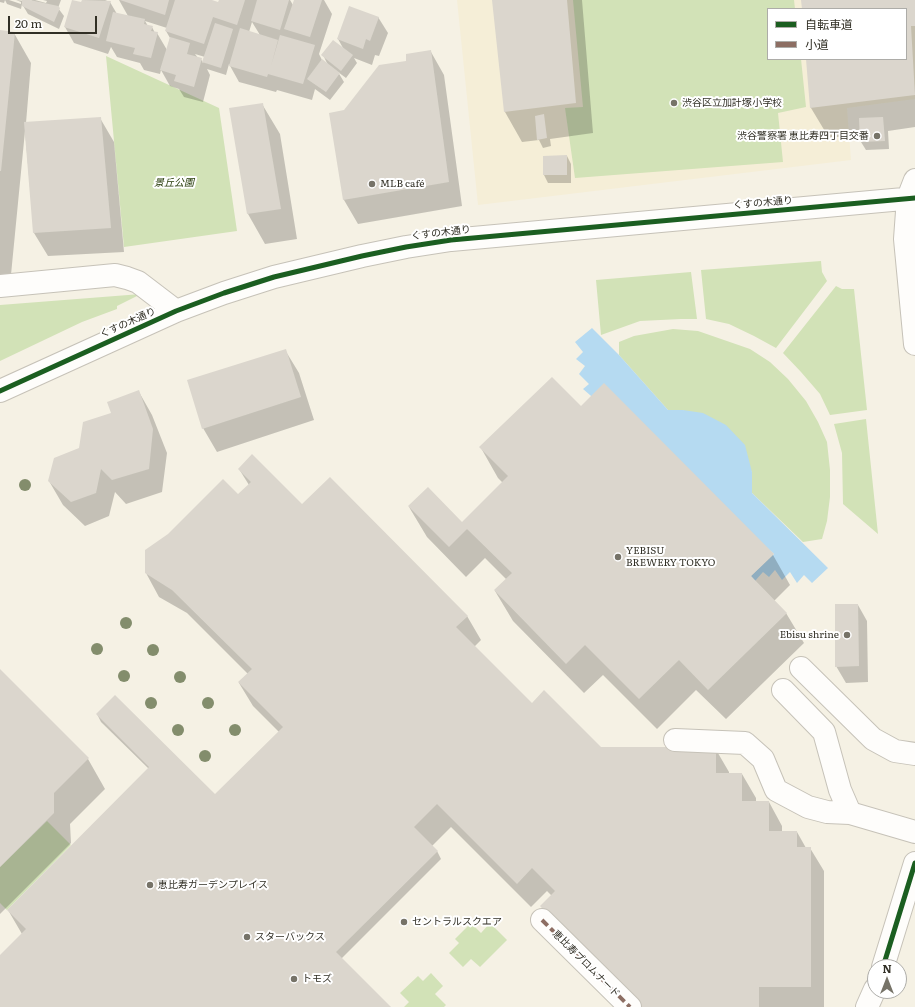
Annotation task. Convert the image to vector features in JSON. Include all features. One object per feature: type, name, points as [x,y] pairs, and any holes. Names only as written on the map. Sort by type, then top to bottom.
[{"type":"street","points":[[913,192],[905,239],[913,304],[915,344]]},
{"type":"street","name":"くすの木通り","points":[[0,391],[176,311],[224,293],[274,277],[362,256],[451,240],[913,192]]},
{"type":"street","points":[[0,286],[115,275],[138,282],[176,311]]},
{"type":"street","points":[[802,668],[872,739],[895,751],[915,754]]},
{"type":"street","points":[[783,690],[824,732],[840,790],[850,813]]},
{"type":"street","points":[[675,740],[745,743],[762,759],[776,790],[808,807],[827,812],[850,813],[915,832]]},
{"type":"street","points":[[885,959],[915,863]]},
{"type":"street","name":"恵比寿プロムナード","points":[[542,920],[630,1007]]},
{"type":"shaded area","name":"渋谷区立加計塚小学校","points":[[457,0],[915,0],[915,99],[847,108],[851,160],[478,205]]},
{"type":"green space","points":[[573,0],[794,0],[795,8],[767,8],[767,60],[801,60],[806,107],[778,113],[783,162],[575,178],[565,108],[583,107]]},
{"type":"green space","name":"景丘公園","points":[[106,56],[219,108],[237,231],[124,247]]},
{"type":"green space","points":[[821,261],[822,272],[827,281],[776,348],[729,324],[706,319],[701,270]]},
{"type":"green space","points":[[691,272],[697,319],[640,321],[601,335],[596,280]]},
{"type":"green space","points":[[836,286],[842,289],[854,289],[867,410],[830,415],[820,394],[783,353]]},
{"type":"green space","points":[[141,294],[117,306],[117,309],[82,322],[0,361],[0,305]]},
{"type":"green space","points":[[673,329],[698,331],[750,349],[770,362],[788,379],[806,401],[827,442],[830,470],[830,497],[827,521],[822,539],[803,542],[752,493],[752,472],[683,410],[668,410],[619,355],[619,342],[634,336]]},
{"type":"green space","points":[[866,419],[878,534],[843,504],[842,453],[834,424]]},
{"type":"green space","points":[[47,821],[71,845],[7,910],[0,903],[0,867]]},
{"type":"green space","points":[[471,923],[481,933],[490,923],[507,940],[480,967],[471,959],[463,967],[449,953],[459,943],[455,939]]},
{"type":"green space","points":[[431,973],[443,986],[435,994],[446,1005],[444,1007],[404,1007],[409,1002],[400,993],[418,976],[423,981]]},
{"type":"water","points":[[592,328],[619,355],[668,410],[683,410],[703,413],[726,425],[745,445],[752,472],[752,493],[828,568],[812,583],[804,575],[797,583],[790,572],[782,580],[775,570],[769,577],[763,572],[755,581],[751,576],[774,554],[583,389],[589,384],[579,374],[585,366],[576,359],[583,352],[575,342]]},
{"type":"building","points":[[22,0],[30,0],[58,6],[60,8],[54,22],[22,6]]},
{"type":"building","points":[[72,0],[81,2],[82,0],[111,1],[99,38],[64,27]]},
{"type":"building","points":[[120,0],[169,0],[165,15]]},
{"type":"building","points":[[175,0],[212,0],[218,2],[219,0],[245,0],[237,25],[213,17],[204,44],[165,31]]},
{"type":"building","points":[[257,0],[289,0],[280,30],[251,21]]},
{"type":"building","points":[[294,0],[322,0],[310,37],[284,29]]},
{"type":"building","points":[[492,0],[567,0],[576,103],[504,112]]},
{"type":"building","points":[[801,0],[915,0],[915,26],[911,26],[915,95],[810,108],[806,60],[907,60],[907,8],[802,8]]},
{"type":"building","points":[[349,6],[379,17],[370,41],[366,39],[363,49],[337,39]]},
{"type":"building","points":[[113,12],[145,19],[144,24],[153,26],[151,31],[158,32],[151,58],[133,54],[135,48],[106,41]]},
{"type":"building","points":[[215,23],[233,29],[221,68],[202,62]]},
{"type":"building","points":[[240,28],[278,40],[271,66],[280,35],[315,45],[303,84],[268,74],[267,77],[229,66]]},
{"type":"building","points":[[0,30],[15,32],[1,171],[0,171]]},
{"type":"building","points":[[170,37],[190,43],[187,54],[202,58],[194,87],[174,81],[176,75],[160,70]]},
{"type":"building","points":[[333,40],[353,55],[341,71],[321,55]]},
{"type":"building","points":[[431,50],[449,182],[343,200],[329,113],[344,110],[379,65],[406,61],[406,54]]},
{"type":"building","points":[[322,59],[340,73],[326,92],[307,79]]},
{"type":"building","points":[[263,103],[281,209],[247,214],[229,108]]},
{"type":"building","points":[[544,114],[547,138],[537,140],[535,116]]},
{"type":"building","points":[[101,117],[111,228],[33,233],[24,122]]},
{"type":"building","points":[[883,117],[885,141],[860,142],[859,118]]},
{"type":"building","points":[[567,155],[567,175],[543,175],[543,156]]},
{"type":"building","points":[[286,349],[301,397],[202,429],[187,380]]},
{"type":"building","points":[[552,377],[581,406],[604,383],[774,554],[751,576],[787,613],[708,690],[679,660],[639,699],[585,645],[566,664],[494,590],[512,573],[467,529],[449,547],[408,506],[428,487],[462,522],[508,476],[479,447]]},
{"type":"building","points":[[139,390],[153,429],[149,469],[112,480],[101,469],[96,493],[71,502],[48,481],[54,458],[79,448],[83,422],[111,413],[107,402]]},
{"type":"building","points":[[252,454],[302,504],[330,477],[468,616],[456,627],[532,703],[544,690],[601,747],[716,747],[716,773],[742,773],[742,801],[769,801],[769,831],[797,831],[797,847],[811,847],[811,987],[759,987],[759,1007],[641,1007],[540,906],[555,891],[532,868],[517,884],[437,804],[414,827],[438,851],[336,952],[391,1007],[0,1007],[0,955],[26,929],[7,910],[149,767],[96,714],[115,695],[215,794],[283,727],[238,682],[252,669],[172,590],[145,573],[145,550],[168,534],[223,479],[238,494],[251,482],[238,469]]},
{"type":"building","name":"Ebisu shrine","points":[[835,604],[858,604],[859,666],[835,667]]},
{"type":"building","points":[[0,669],[89,758],[54,793],[54,813],[0,867]]},
{"type":"marked path","points":[[542,920],[630,1007]]},
{"type":"cycle path","points":[[0,391],[176,311],[224,293],[274,277],[362,256],[451,240],[915,198]]},
{"type":"cycle path","points":[[885,959],[915,863]]},
{"type":"place","name":"渋谷区立加計塚小学校","points":[[674,103]]},
{"type":"place","name":"渋谷警察署 恵比寿四丁目交番","points":[[877,136]]},
{"type":"place","name":"MLB café","points":[[372,184]]},
{"type":"place","name":"YEBISU BREWERY TOKYO","points":[[618,557]]},
{"type":"place","name":"Ebisu shrine","points":[[847,635]]},
{"type":"place","name":"恵比寿ガーデンプレイス","points":[[150,885]]},
{"type":"place","name":"セントラルスクエア","points":[[404,922]]},
{"type":"place","name":"スターバックス","points":[[247,937]]},
{"type":"place","name":"トモズ","points":[[294,979]]}]
